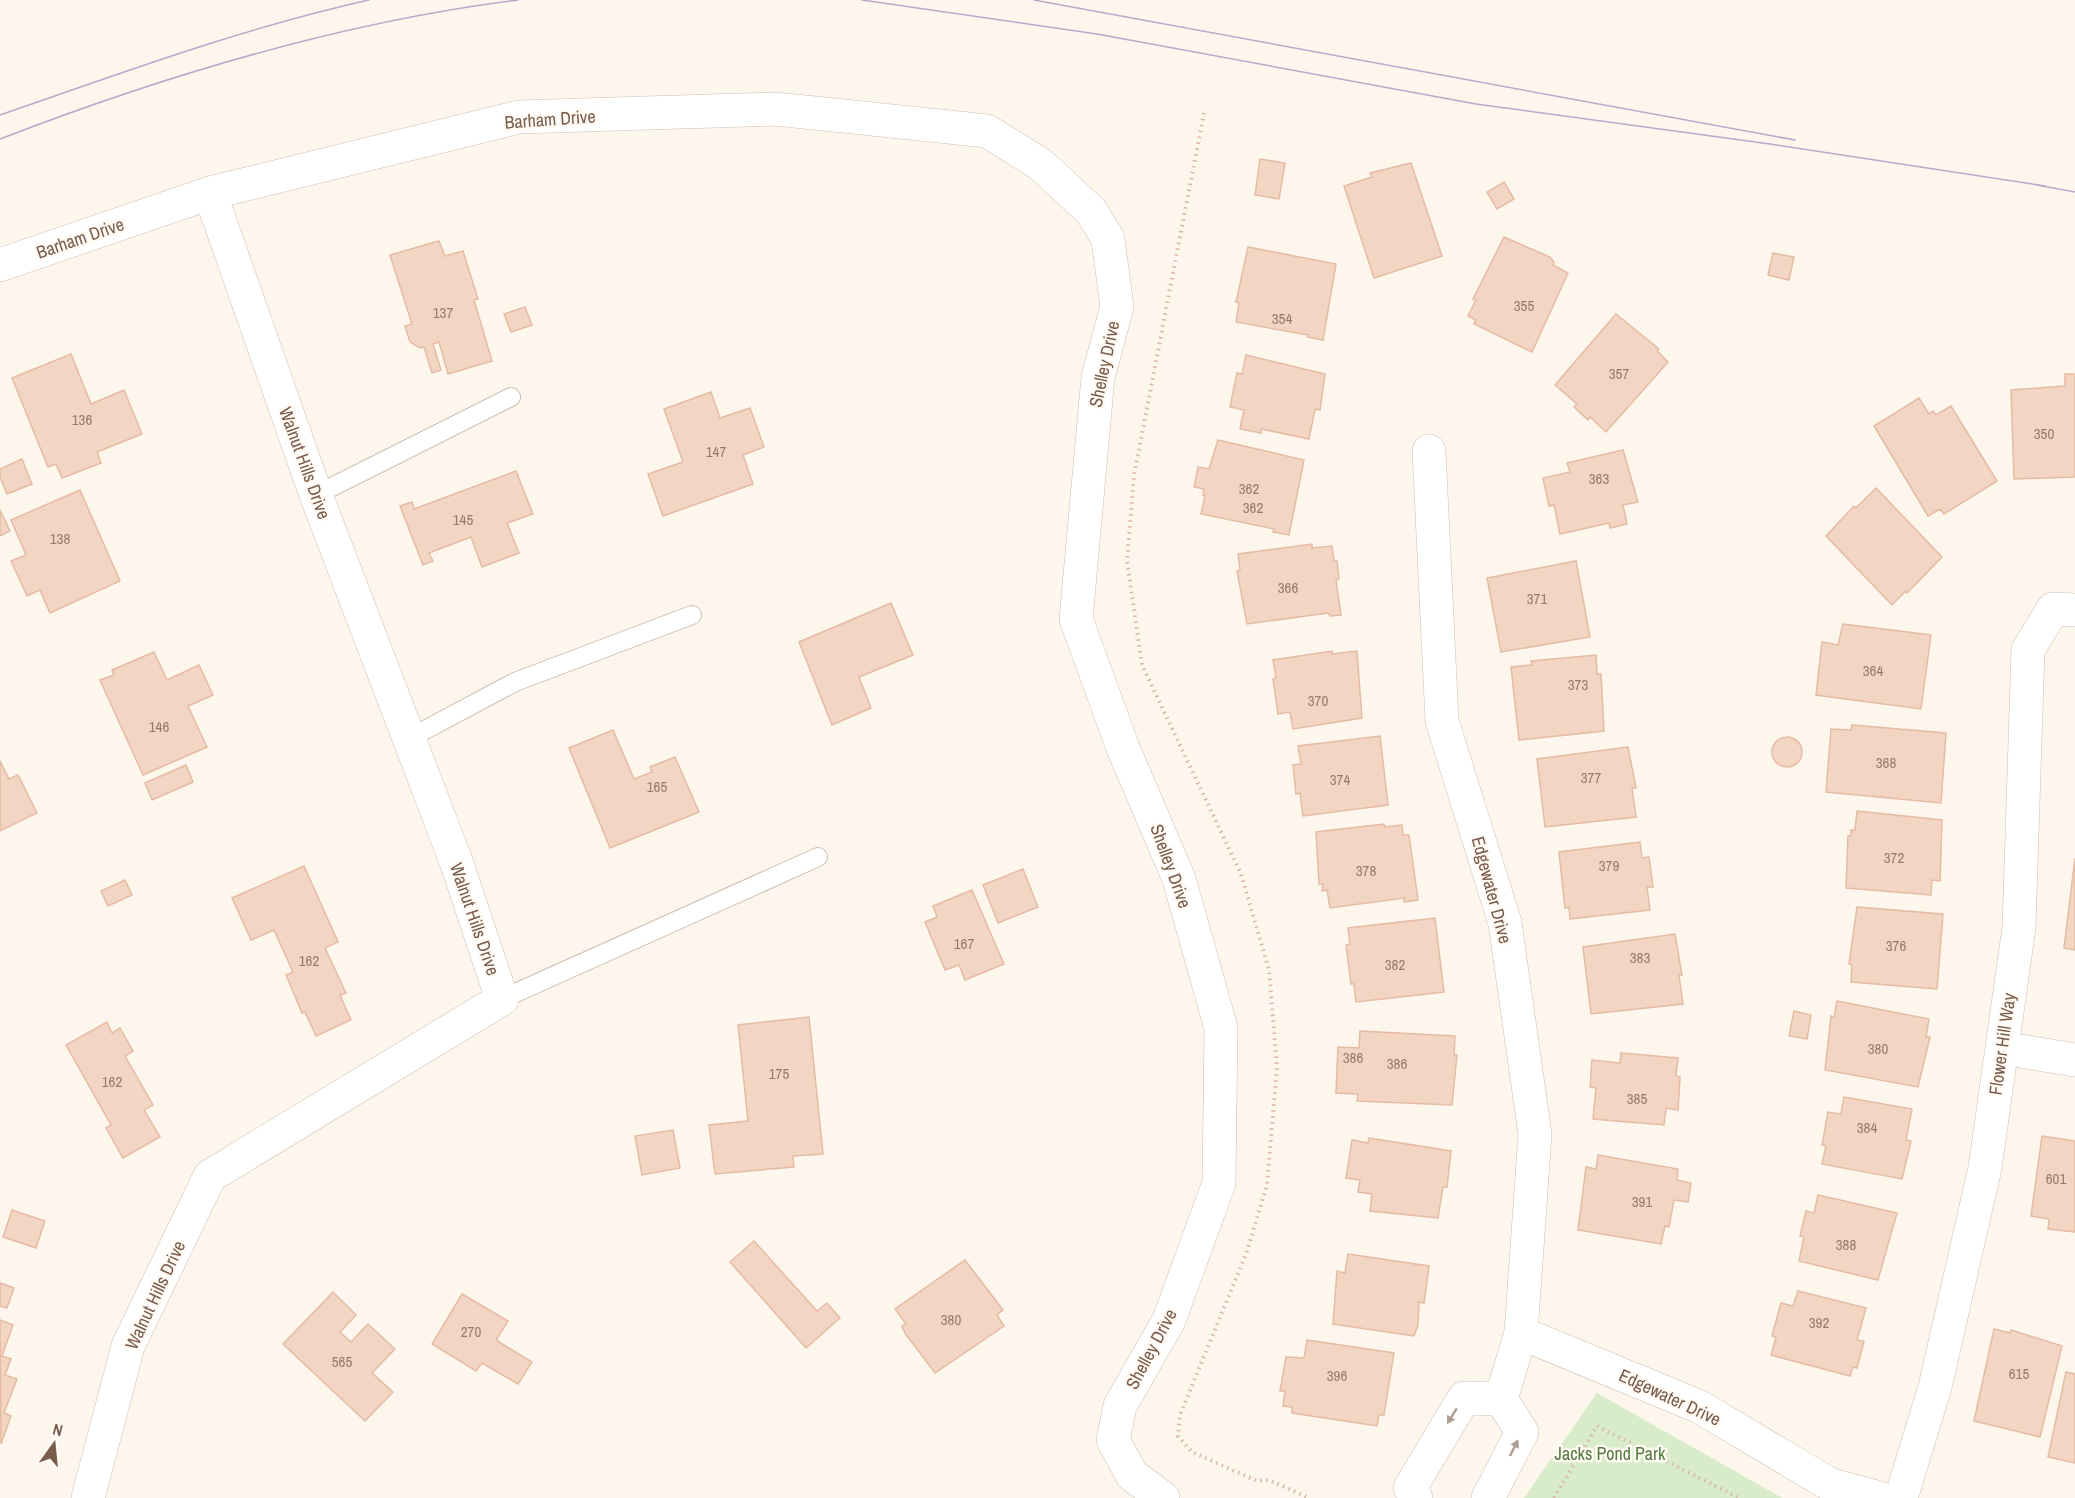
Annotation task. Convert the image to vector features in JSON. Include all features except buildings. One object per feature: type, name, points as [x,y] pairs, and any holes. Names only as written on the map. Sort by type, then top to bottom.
[{"type":"street","name":"Barham Drive","points":[[0,265],[210,193],[519,117],[776,109],[987,131],[1040,164],[1091,211]]},
{"type":"street","name":"Walnut Hills Drive","points":[[88,1498],[128,1346],[210,1176],[502,999],[457,864],[316,495],[210,193]]},
{"type":"street","name":"Shelley Drive","points":[[1091,211],[1108,239],[1117,307],[1098,377],[1076,619],[1123,748],[1179,879],[1221,1028],[1219,1183],[1169,1320],[1120,1406],[1113,1440],[1132,1474],[1163,1498]]},
{"type":"street","name":"Edgewater Drive","points":[[1429,451],[1442,721],[1505,923],[1535,1134],[1521,1333],[1501,1399]]},
{"type":"street","name":"Flower Hill Way","points":[[1901,1498],[1935,1387],[1982,1180],[2002,1048],[2019,927],[2028,650],[2052,609],[2075,610]]},
{"type":"street","points":[[2002,1048],[2075,1060]]},
{"type":"street","name":"Edgewater Drive","points":[[1521,1333],[1700,1407],[1831,1485],[1880,1498]]},
{"type":"street","points":[[1416,1498],[1410,1488],[1464,1398],[1501,1399],[1522,1432],[1488,1498]]},
{"type":"lane","points":[[316,495],[511,396]]},
{"type":"lane","points":[[408,739],[515,682],[692,615]]},
{"type":"lane","points":[[502,999],[818,857]]},
{"type":"path","points":[[1554,1498],[1597,1426],[1739,1498]]},
{"type":"green space","name":"Jacks Pond Park","points":[[1597,1393],[1782,1498],[1524,1498]]},
{"type":"tram line","points":[[0,115],[229,38],[369,0]]},
{"type":"tram line","points":[[0,139],[126,93],[255,54],[386,22],[518,0]]},
{"type":"tram line","points":[[862,0],[1097,34],[1476,104],[1770,144],[2045,186]]},
{"type":"tram line","points":[[1034,0],[1795,140]]},
{"type":"tram line","points":[[2037,185],[2075,192]]}]
